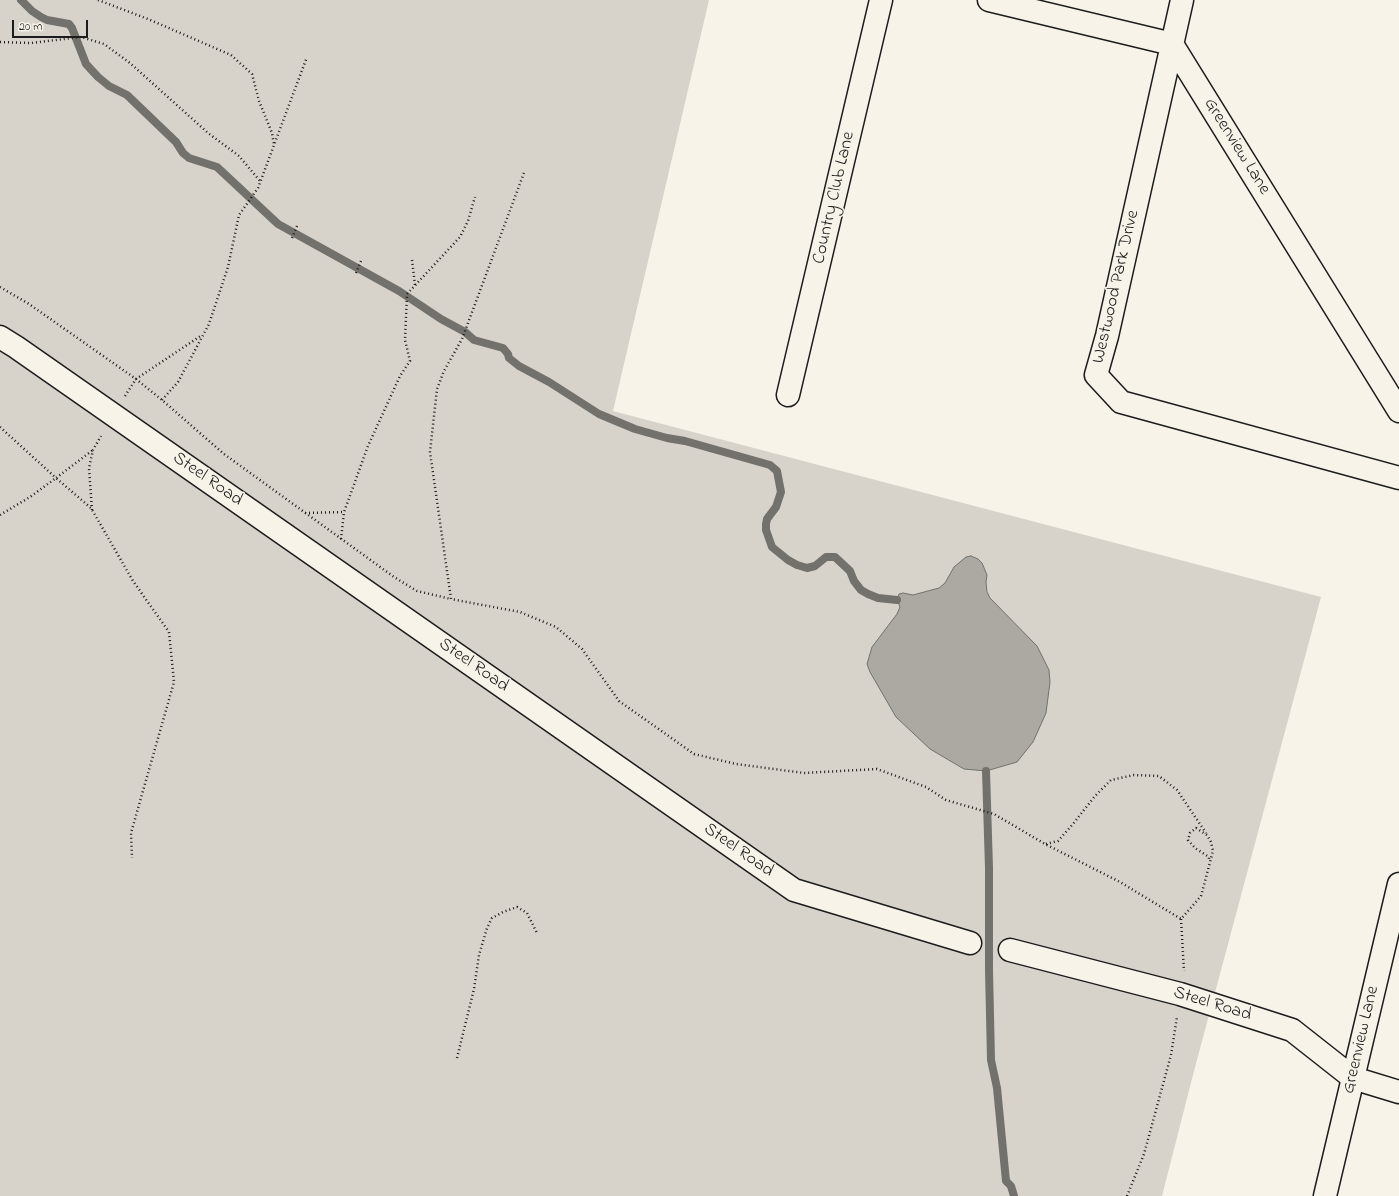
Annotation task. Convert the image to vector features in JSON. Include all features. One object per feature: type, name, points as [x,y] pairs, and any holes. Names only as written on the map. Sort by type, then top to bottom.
[{"type":"street","name":"Country Club Lane","points":[[788,395],[881,0]]},
{"type":"street","points":[[989,0],[1172,44]]},
{"type":"street","name":"Westwood Park Drive","points":[[1182,0],[1096,375],[1121,402],[1399,478]]},
{"type":"street","name":"Greenview Lane","points":[[1172,44],[1399,411]]},
{"type":"street","name":"Steel Road","points":[[0,337],[794,890],[970,943]]},
{"type":"street","name":"Greenview Lane","points":[[1325,1196],[1399,884]]},
{"type":"street","name":"Steel Road","points":[[1010,950],[1180,994],[1292,1030],[1353,1078],[1399,1092]]},
{"type":"path","points":[[98,0],[148,19],[231,55],[252,74],[259,101],[272,133],[274,145]]},
{"type":"path","points":[[0,42],[31,43],[81,38],[104,44],[130,63],[208,133],[239,156],[260,181]]},
{"type":"path","points":[[162,400],[178,382],[209,324],[228,267],[239,216],[258,188],[307,57]]},
{"type":"path","points":[[451,599],[430,452],[437,389],[444,371],[462,339],[524,173]]},
{"type":"path","points":[[341,539],[344,512],[368,446],[400,376],[410,361],[405,340],[407,294],[460,236],[468,222],[475,197]]},
{"type":"path","points":[[292,238],[297,226]]},
{"type":"path","points":[[412,260],[416,285]]},
{"type":"path","points":[[356,273],[361,262]]},
{"type":"path","points":[[0,287],[29,304],[136,379],[224,454],[394,577],[417,591],[520,612],[556,627],[582,649],[619,701],[694,754],[736,764],[804,773],[877,768],[926,787],[946,800],[994,814],[1045,844],[1120,882],[1181,919]]},
{"type":"path","points":[[136,379],[203,334]]},
{"type":"path","points":[[0,427],[92,511],[133,581],[169,632],[174,682],[131,833],[132,858]]},
{"type":"path","points":[[0,515],[30,497],[93,450],[89,468],[92,511]]},
{"type":"path","points":[[304,513],[344,512]]},
{"type":"path","points":[[1045,844],[1058,841],[1095,796],[1111,780],[1134,774],[1159,776],[1177,790],[1212,842],[1213,851],[1201,896],[1181,919],[1184,972],[1171,1055],[1144,1154],[1127,1196]]},
{"type":"path","points":[[1207,835],[1196,828],[1190,833],[1188,840],[1195,848],[1209,857],[1209,862]]},
{"type":"path","points":[[457,1058],[474,990],[479,955],[487,928],[492,918],[517,907],[526,913],[537,933]]},
{"type":"shaded area","points":[[0,0],[709,0],[613,411],[1321,597],[1162,1196],[0,1196]]},
{"type":"shaded area","points":[[971,556],[978,559],[982,563],[987,575],[987,592],[990,598],[1037,646],[1049,670],[1050,682],[1046,713],[1033,742],[1017,762],[986,771],[964,769],[930,749],[896,717],[870,672],[867,664],[872,647],[897,614],[900,607],[897,600],[899,594],[903,593],[913,595],[939,588],[945,583],[954,567],[966,557]]},
{"type":"waterway","points":[[21,0],[32,11],[41,17],[47,20],[69,24],[86,64],[98,77],[109,86],[127,95],[176,142],[183,153],[189,158],[217,167],[278,224],[399,291],[441,319],[465,332],[474,340],[503,348],[508,354],[509,358],[519,366],[549,382],[599,414],[635,429],[667,438],[685,441],[770,465],[777,471],[781,492],[776,507],[767,519],[766,524],[766,530],[772,547],[788,560],[807,568],[815,566],[826,557],[835,557],[850,571],[854,581],[861,590],[878,598],[897,600]]},
{"type":"waterway","points":[[986,771],[989,868],[991,1060],[997,1088],[1006,1181],[1011,1186],[1014,1196]]}]
